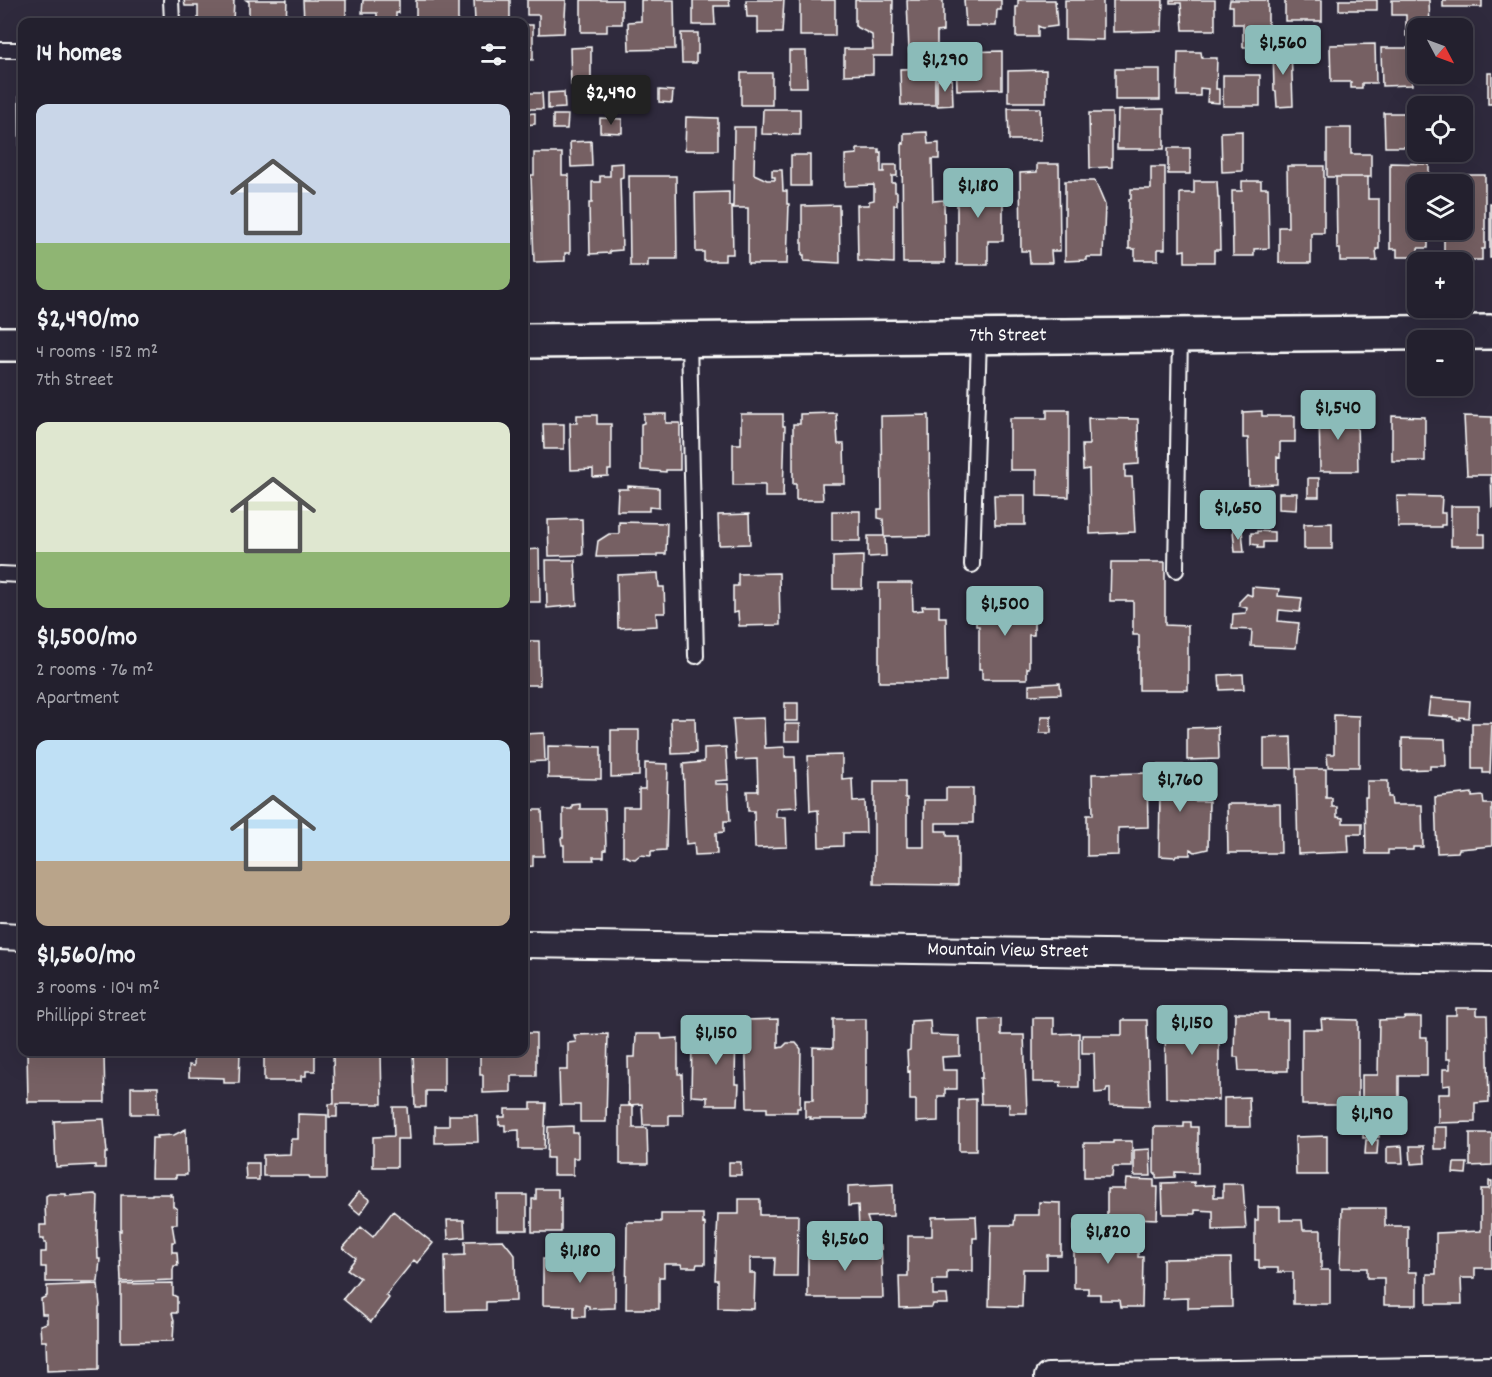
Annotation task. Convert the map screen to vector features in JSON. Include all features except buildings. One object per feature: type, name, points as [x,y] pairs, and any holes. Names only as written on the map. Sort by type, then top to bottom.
[{"type":"street","name":"7th Street","points":[[528,341],[1492,332]]},
{"type":"street","points":[[0,344],[18,344]]},
{"type":"street","points":[[0,936],[18,937]]},
{"type":"street","name":"Mountain View Street","points":[[528,944],[1492,959]]},
{"type":"street","points":[[1048,1377],[1492,1370]]},
{"type":"lane","points":[[171,0],[172,18]]},
{"type":"lane","points":[[0,50],[18,50]]},
{"type":"lane","points":[[1176,570],[1180,335]]},
{"type":"lane","points":[[972,564],[979,337]]},
{"type":"lane","points":[[689,339],[696,656]]},
{"type":"lane","points":[[0,574],[18,575]]}]
